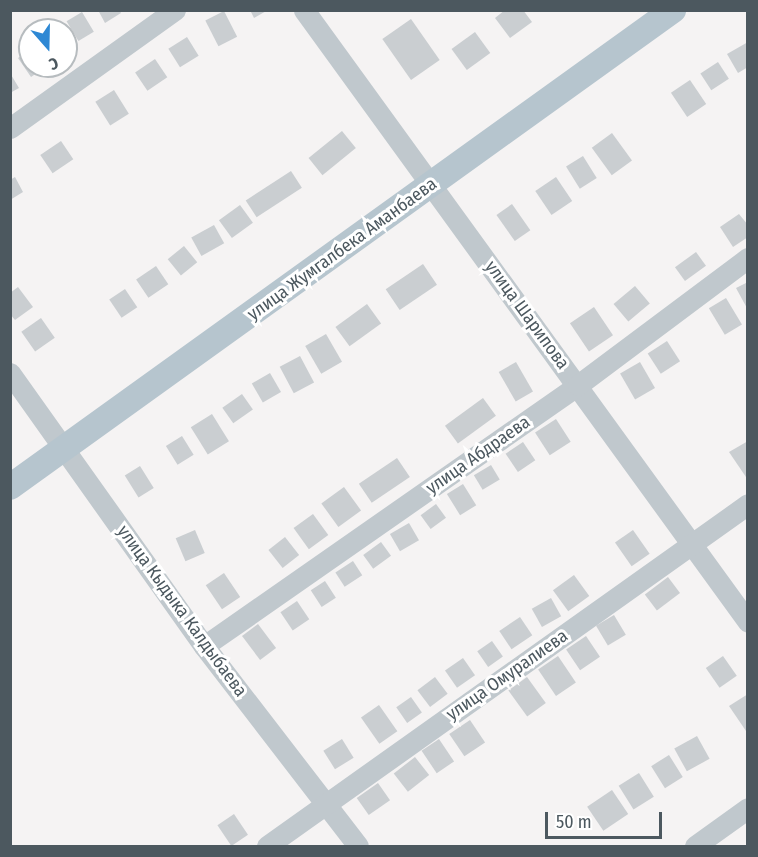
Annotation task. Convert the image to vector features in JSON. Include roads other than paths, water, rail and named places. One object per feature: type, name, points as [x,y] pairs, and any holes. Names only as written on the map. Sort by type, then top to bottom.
[{"type":"main road","name":"улица Жумгалбека Аманбаева","points":[[10,488],[673,10]]},
{"type":"street","points":[[10,128],[175,10]]},
{"type":"street","name":"улица Шарипова","points":[[304,10],[578,385],[747,622]]},
{"type":"street","name":"улица Абдраева","points":[[204,646],[578,385],[747,258]]},
{"type":"street","name":"улица Кыдыка Калдыбаева","points":[[10,373],[66,448],[204,646],[358,846]]},
{"type":"street","name":"улица Омуралиева","points":[[267,846],[747,504]]},
{"type":"street","points":[[695,846],[747,808]]}]
